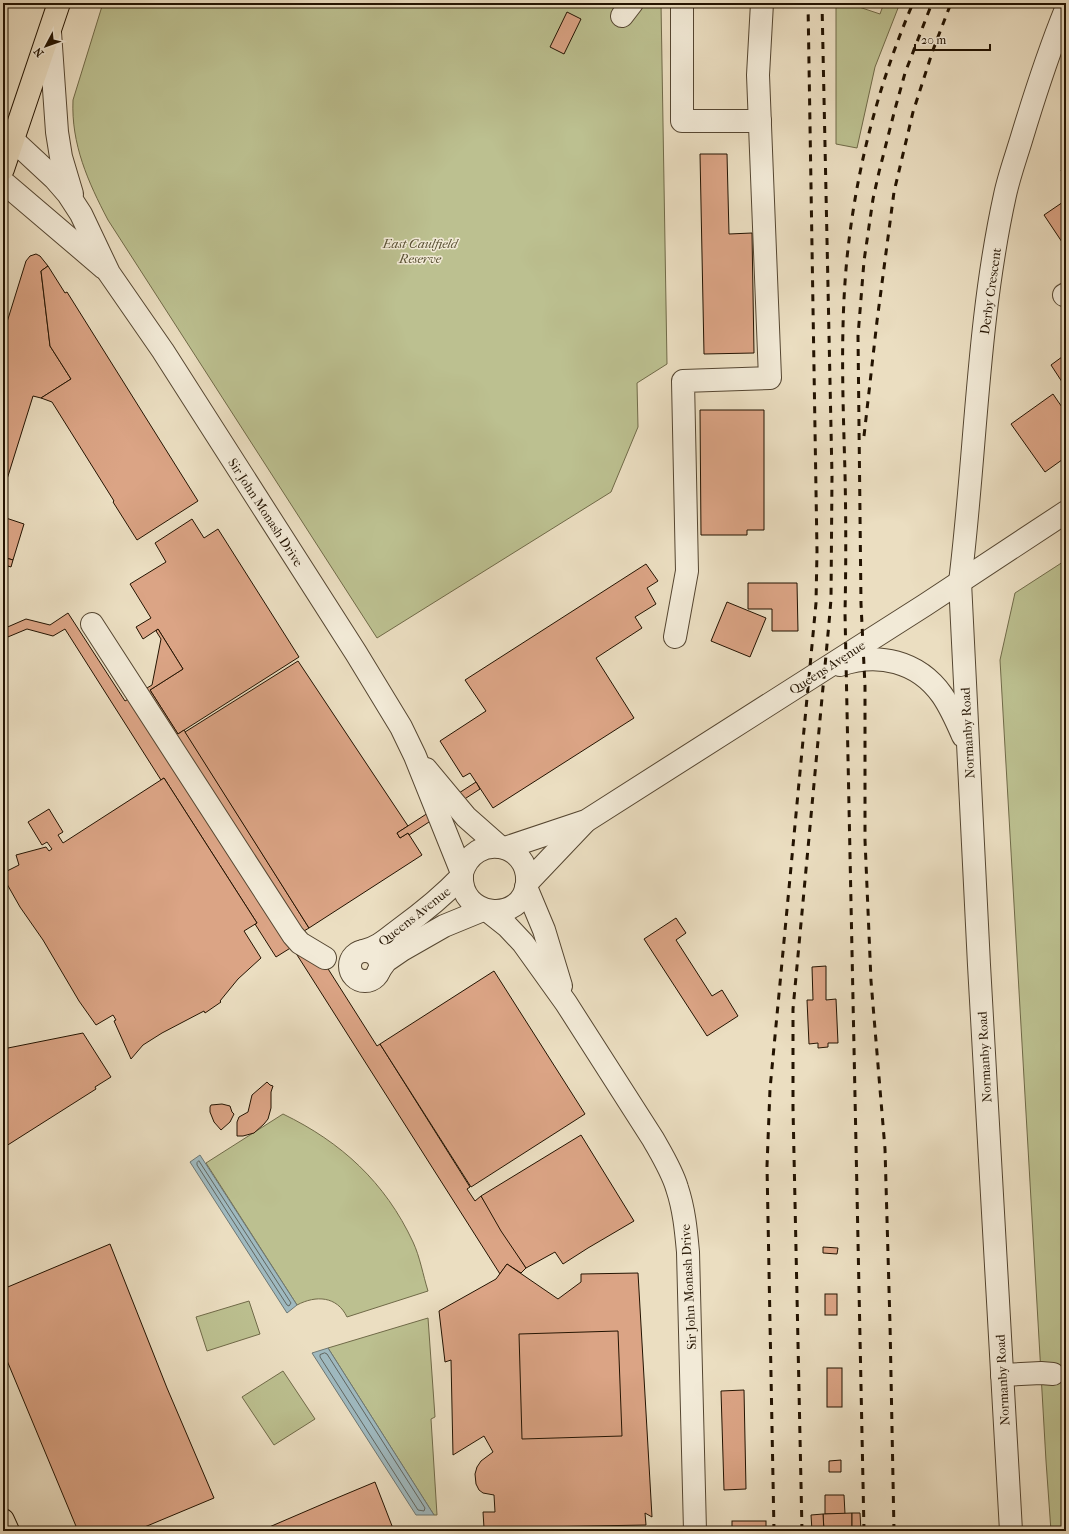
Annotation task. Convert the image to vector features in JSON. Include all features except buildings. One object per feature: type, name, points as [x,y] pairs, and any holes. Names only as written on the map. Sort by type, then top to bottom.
[{"type":"highway","points":[[3,169],[59,3]]},
{"type":"highway","points":[[3,1520],[8,1531]]},
{"type":"street","points":[[682,3],[682,121],[760,121]]},
{"type":"street","points":[[675,637],[688,572],[683,380],[770,378],[758,75],[762,3]]},
{"type":"street","name":"Derby Crescent","points":[[960,582],[965,540],[975,412],[988,292],[1005,194],[1034,97],[1066,9]]},
{"type":"street","points":[[50,32],[56,132],[61,158],[75,204]]},
{"type":"street","name":"Sir John Monash Drive","points":[[13,140],[55,179],[75,204],[109,273],[163,351],[356,653],[401,727],[415,756],[462,875]]},
{"type":"street","name":"Sir John Monash Drive","points":[[3,182],[109,273]]},
{"type":"street","name":"Queens Avenue","points":[[526,885],[586,821],[960,582],[1066,512]]},
{"type":"street","name":"Normanby Road","points":[[960,582],[1011,1531]]},
{"type":"street","points":[[92,624],[293,935],[300,943],[325,958]]},
{"type":"street","points":[[815,674],[844,664],[868,659],[892,660],[916,670],[927,678],[942,695],[952,712],[968,749]]},
{"type":"street","name":"Sir John Monash Drive","points":[[415,756],[466,817],[502,848]]},
{"type":"street","name":"Queens Avenue","points":[[502,848],[586,821]]},
{"type":"street","points":[[491,846],[502,848],[517,856],[522,862],[527,876],[526,885],[519,900],[512,906],[498,911],[486,910],[475,905],[466,895],[462,886],[462,875],[464,865],[476,852],[491,846]]},
{"type":"street","name":"Queens Avenue","points":[[462,875],[446,893],[418,916],[380,944],[363,951],[370,952],[378,958],[380,965],[378,972],[386,961],[402,950],[444,926],[486,910]]},
{"type":"street","name":"Sir John Monash Drive","points":[[526,885],[544,930],[566,1003]]},
{"type":"street","name":"Sir John Monash Drive","points":[[486,910],[507,926],[523,943],[566,1003],[653,1139],[666,1162],[677,1188],[684,1217],[689,1267],[695,1531]]},
{"type":"street","points":[[1002,1375],[1041,1373],[1053,1374]]},
{"type":"green space","name":"East Caulfield Reserve","points":[[103,3],[661,3],[667,364],[637,383],[638,427],[611,492],[377,638],[108,220],[94,191],[82,162],[78,147],[73,116],[73,100]]},
{"type":"green space","points":[[836,3],[858,3],[859,7],[880,14],[884,3],[900,3],[875,67],[857,148],[836,144]]},
{"type":"green space","points":[[1066,560],[1066,1531],[1051,1531],[1000,660],[1015,593]]},
{"type":"green space","points":[[283,1114],[324,1137],[359,1166],[375,1183],[402,1220],[413,1242],[420,1260],[428,1291],[347,1317],[338,1305],[325,1299],[311,1300],[297,1305],[206,1163]]},
{"type":"green space","points":[[249,1301],[260,1334],[207,1351],[196,1317]]},
{"type":"green space","points":[[428,1318],[435,1417],[431,1419],[437,1515],[434,1515],[328,1348]]},
{"type":"green space","points":[[283,1371],[315,1419],[274,1445],[242,1397]]},
{"type":"water","points":[[200,1155],[297,1305],[287,1313],[190,1162]]},
{"type":"water","points":[[328,1348],[434,1515],[416,1515],[312,1353]]},
{"type":"railway","points":[[774,1531],[767,1166],[770,1089],[816,603],[817,551],[808,3]]},
{"type":"railway","points":[[802,1531],[793,1108],[793,1009],[831,599],[832,476],[822,3]]},
{"type":"railway","points":[[864,1531],[845,613],[846,526],[843,419],[843,312],[851,225],[856,193],[870,128],[889,65],[913,3]]},
{"type":"railway","points":[[894,1531],[885,1149],[871,981],[865,840],[865,686],[861,604],[858,336],[864,261],[873,199],[905,73],[932,3]]},
{"type":"railway","points":[[864,436],[894,192],[913,112],[933,50],[951,3]]}]
